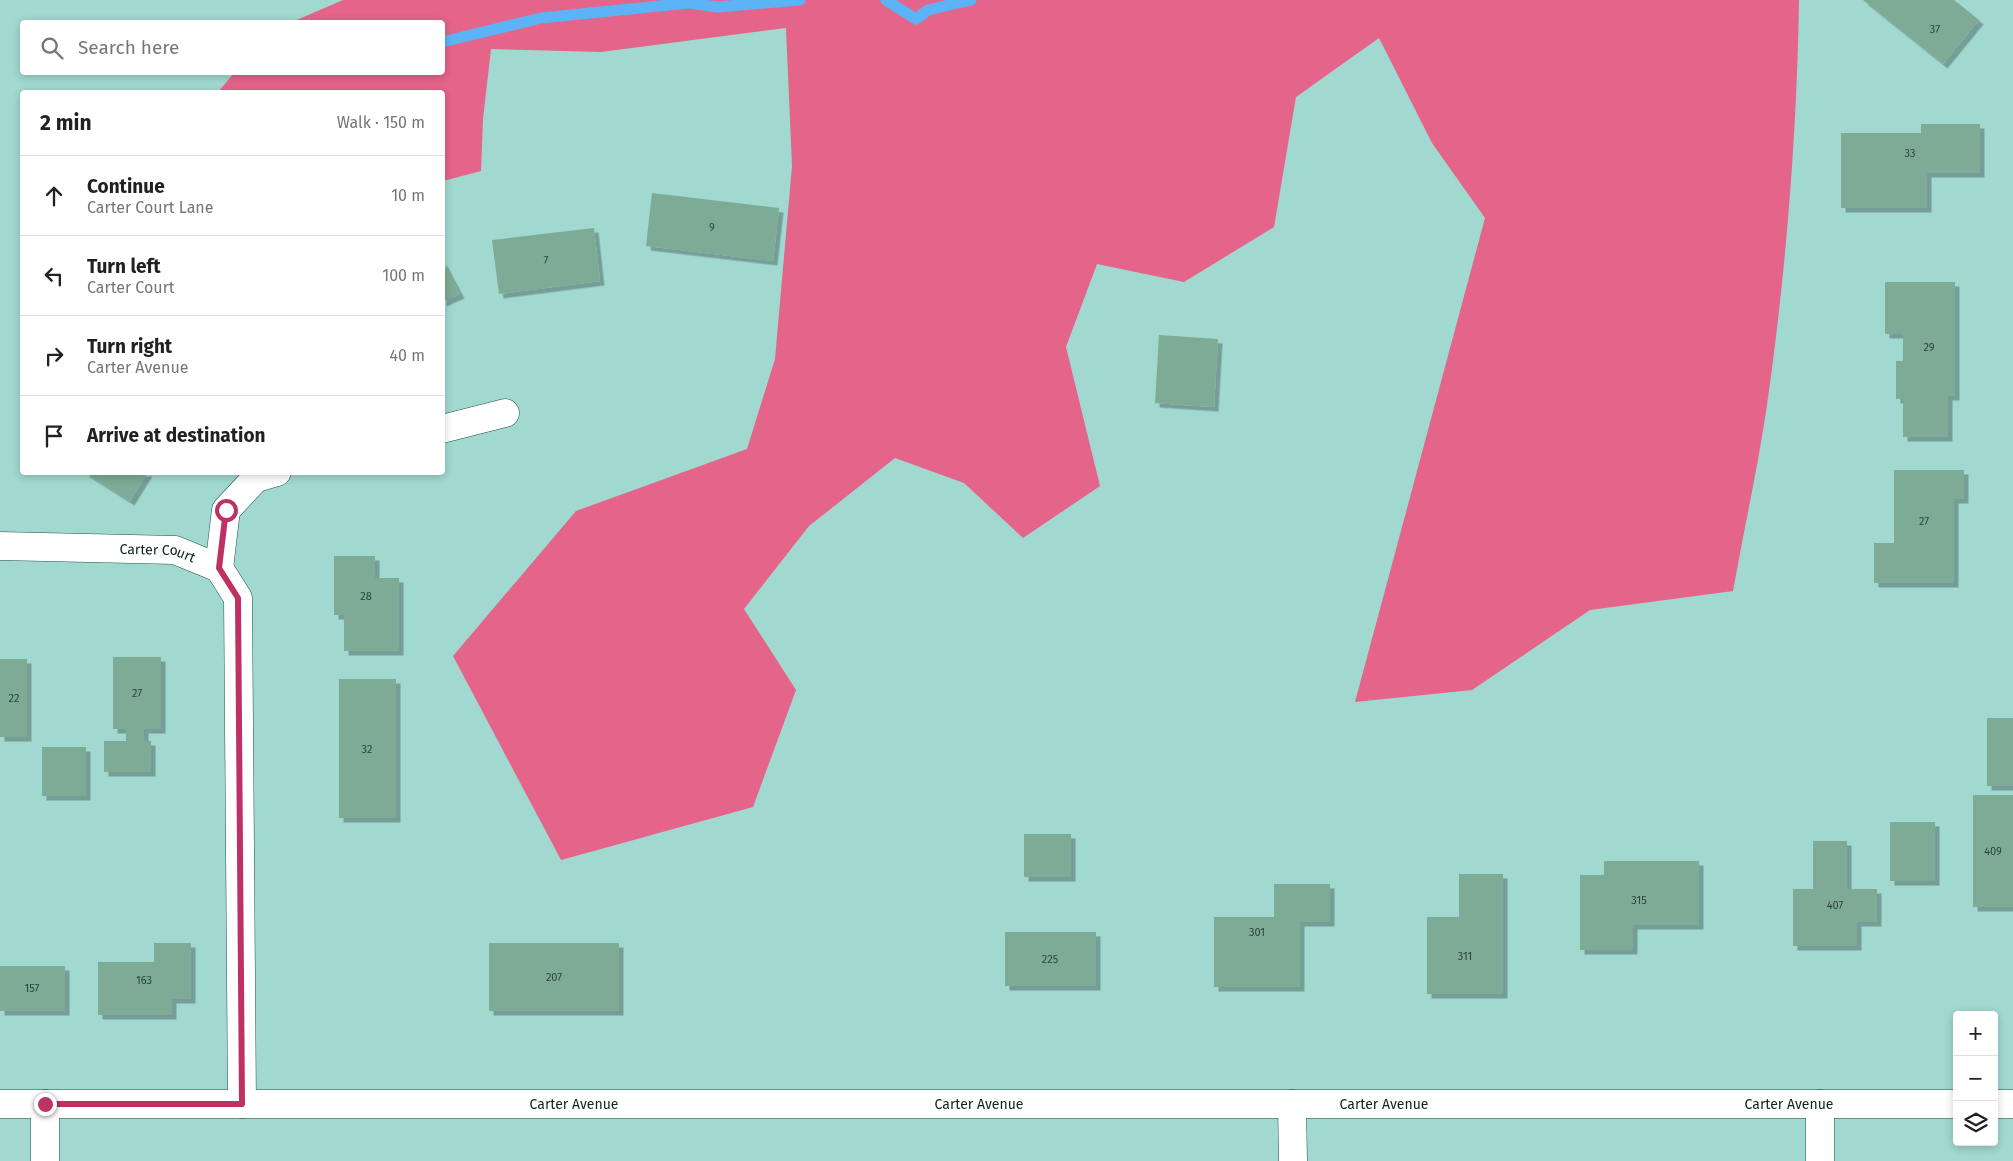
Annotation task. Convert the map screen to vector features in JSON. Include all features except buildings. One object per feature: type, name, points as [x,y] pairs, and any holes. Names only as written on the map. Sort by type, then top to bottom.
[{"type":"street","points":[[445,428],[505,413]]},
{"type":"street","points":[[242,1104],[238,598],[219,568],[226,510],[256,478],[266,475]]},
{"type":"street","name":"Carter Court","points":[[0,546],[175,550],[219,568]]},
{"type":"street","name":"Carter Avenue","points":[[0,1104],[1953,1104]]},
{"type":"street","points":[[45,1104],[45,1161]]},
{"type":"street","points":[[1292,1104],[1292,1161]]},
{"type":"street","points":[[1820,1104],[1820,1161]]},
{"type":"street","points":[[1998,1104],[2013,1104]]},
{"type":"shaded area","points":[[343,0],[1799,0],[1793,152],[1780,304],[1763,428],[1733,591],[1590,610],[1472,690],[1355,702],[1485,218],[1432,143],[1379,38],[1296,97],[1274,227],[1184,282],[1097,264],[1066,347],[1100,486],[1023,538],[964,483],[895,458],[809,526],[744,609],[796,690],[753,807],[561,860],[453,656],[576,511],[747,449],[775,359],[792,166],[786,28],[601,52],[491,49],[483,119],[481,171],[445,180],[445,90],[220,90],[232,75],[445,75],[445,20],[297,20]]},
{"type":"waterway","points":[[445,41],[541,18],[689,3],[717,7],[800,0]]},
{"type":"waterway","points":[[886,0],[916,19],[928,10],[971,0]]},
{"type":"route","points":[[45,1104],[242,1104],[238,598],[219,568],[226,510]]}]
